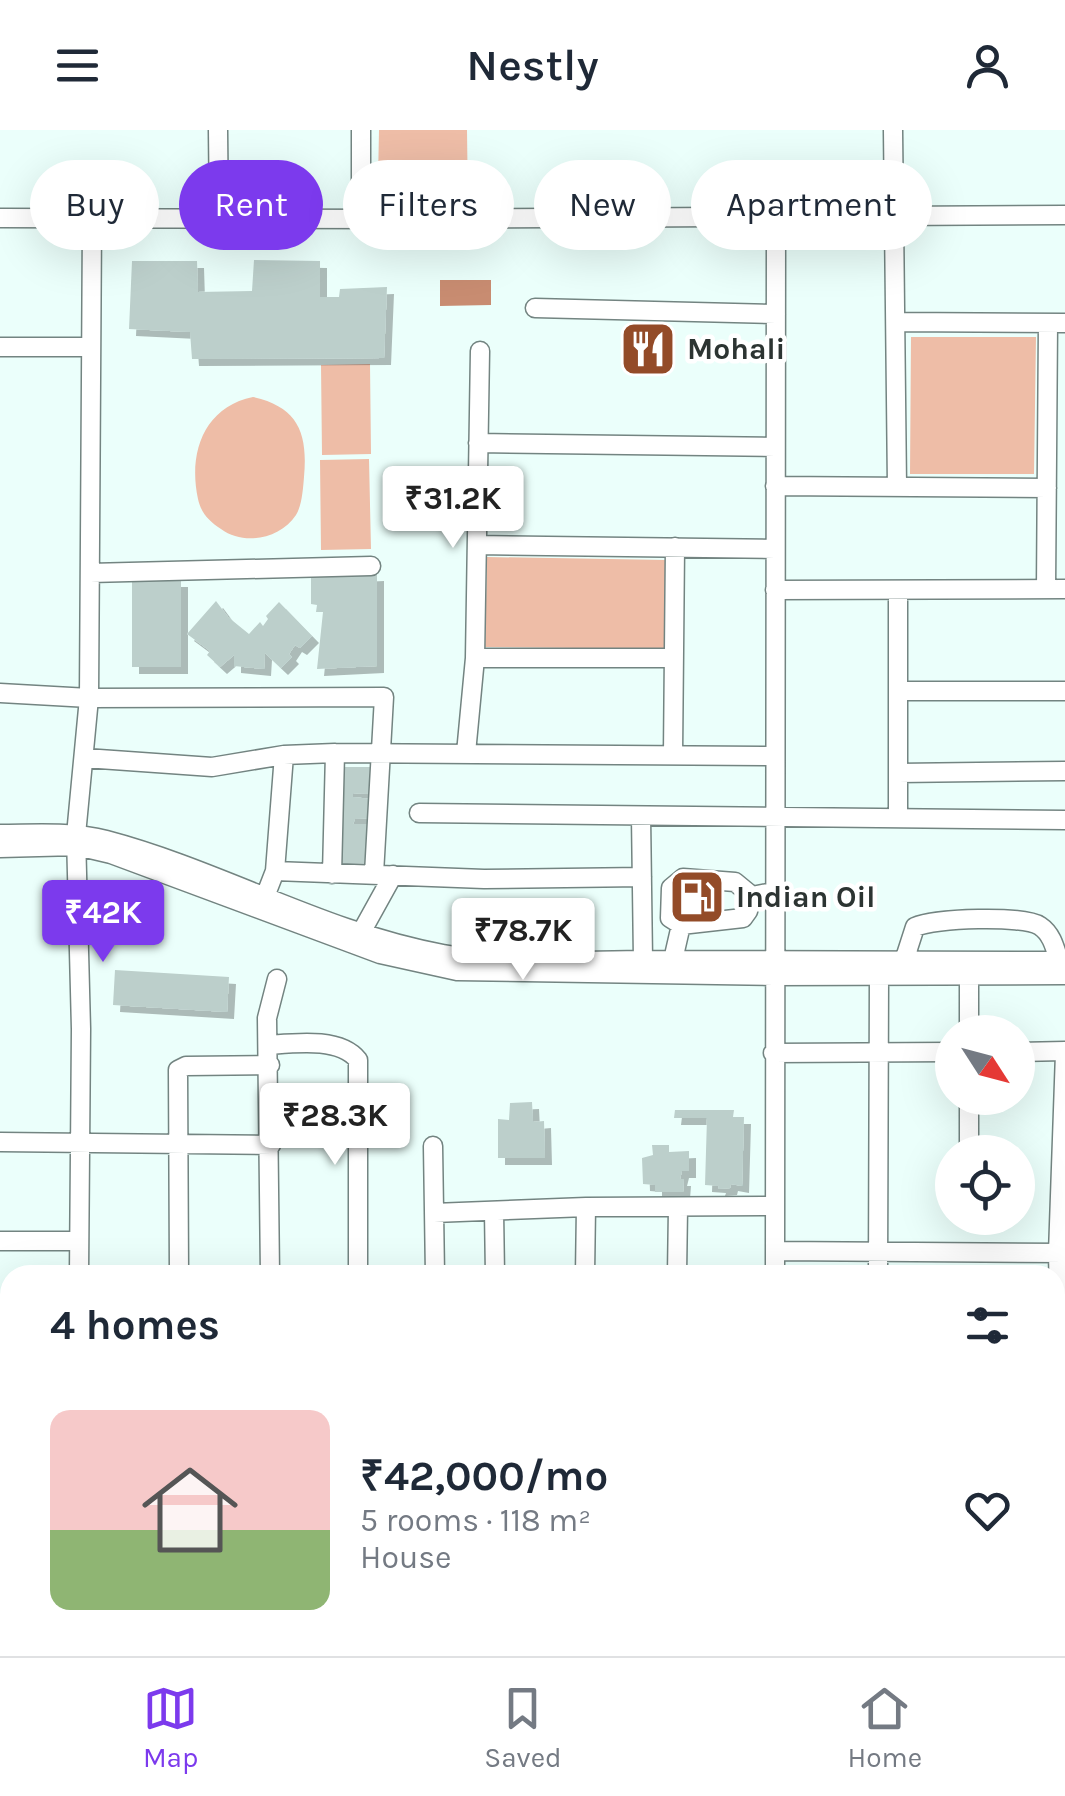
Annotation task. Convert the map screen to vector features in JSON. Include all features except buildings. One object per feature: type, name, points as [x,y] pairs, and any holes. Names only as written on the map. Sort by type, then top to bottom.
[{"type":"street","points":[[218,130],[218,160]]},
{"type":"street","points":[[361,130],[361,160]]},
{"type":"street","points":[[894,130],[894,160]]},
{"type":"street","points":[[932,216],[1065,215]]},
{"type":"street","points":[[514,218],[691,217]]},
{"type":"street","points":[[0,218],[30,219]]},
{"type":"street","points":[[79,1265],[77,841],[88,698],[92,250]]},
{"type":"street","points":[[775,1265],[776,250]]},
{"type":"street","points":[[895,250],[897,487]]},
{"type":"street","points":[[535,308],[776,314]]},
{"type":"street","points":[[774,590],[1056,589],[1047,488],[1056,323],[896,322]]},
{"type":"street","points":[[0,347],[90,347]]},
{"type":"street","points":[[466,753],[475,658],[480,351]]},
{"type":"street","points":[[478,443],[775,447]]},
{"type":"street","points":[[775,486],[1047,488]]},
{"type":"street","points":[[477,544],[775,549]]},
{"type":"street","points":[[673,754],[676,547]]},
{"type":"street","points":[[90,573],[371,566]]},
{"type":"street","points":[[898,590],[898,818]]},
{"type":"street","points":[[475,658],[674,658]]},
{"type":"street","points":[[898,690],[1065,691]]},
{"type":"street","points":[[0,693],[88,698],[384,697],[374,874]]},
{"type":"street","points":[[85,758],[212,766],[284,755],[335,753],[774,756]]},
{"type":"street","points":[[332,874],[335,753]]},
{"type":"street","points":[[262,904],[275,872],[284,755]]},
{"type":"street","points":[[898,773],[1065,771]]},
{"type":"street","points":[[419,813],[1065,820]]},
{"type":"street","points":[[642,816],[643,960]]},
{"type":"street","points":[[0,834],[77,841],[262,904],[424,951],[460,957],[674,960],[878,976],[969,975],[1063,965]]},
{"type":"street","points":[[0,848],[77,841]]},
{"type":"street","points":[[275,872],[484,879],[642,877]]},
{"type":"street","points":[[362,931],[394,875]]},
{"type":"street","points":[[752,896],[742,918],[681,926],[670,918],[671,888],[683,878],[735,882],[752,896],[774,892]]},
{"type":"street","points":[[262,904],[399,960],[456,971],[773,969],[904,961],[1063,965]]},
{"type":"street","points":[[904,961],[915,927],[954,918],[1034,923],[1049,934],[1063,965]]},
{"type":"street","points":[[674,960],[681,926]]},
{"type":"street","points":[[969,975],[969,1015]]},
{"type":"street","points":[[878,976],[878,1265]]},
{"type":"street","points":[[270,1265],[268,1018],[277,979]]},
{"type":"street","points":[[268,1045],[335,1046],[354,1054],[358,1060],[358,1265]]},
{"type":"street","points":[[773,1053],[935,1052]]},
{"type":"street","points":[[775,1250],[1062,1253],[1065,1052],[1035,1052]]},
{"type":"street","points":[[178,1265],[177,1076],[182,1067],[270,1065]]},
{"type":"street","points":[[0,1142],[271,1145]]},
{"type":"street","points":[[433,1146],[436,1265]]},
{"type":"street","points":[[434,1213],[774,1206]]},
{"type":"street","points":[[585,1265],[586,1207]]},
{"type":"street","points":[[677,1265],[678,1208]]},
{"type":"street","points":[[494,1211],[495,1265]]},
{"type":"street","points":[[0,1241],[80,1241]]},
{"type":"street","points":[[969,1255],[969,1265]]},
{"type":"shaded area","points":[[379,130],[467,130],[467,160],[378,160]]},
{"type":"shaded area","points":[[440,280],[491,280],[491,305],[440,306]]},
{"type":"shaded area","points":[[911,337],[1036,337],[1034,474],[910,474]]},
{"type":"shaded area","points":[[370,364],[371,454],[322,455],[321,365]]},
{"type":"shaded area","points":[[253,397],[290,415],[301,435],[305,461],[296,515],[281,530],[251,538],[230,534],[206,516],[198,499],[195,465],[203,434],[211,422],[236,402]]},
{"type":"shaded area","points":[[369,459],[371,549],[321,550],[320,460]]},
{"type":"shaded area","points":[[487,557],[666,560],[665,649],[485,647]]},
{"type":"place","name":"Mohali","points":[[648,349]]},
{"type":"place","name":"Indian Oil","points":[[697,897]]}]
